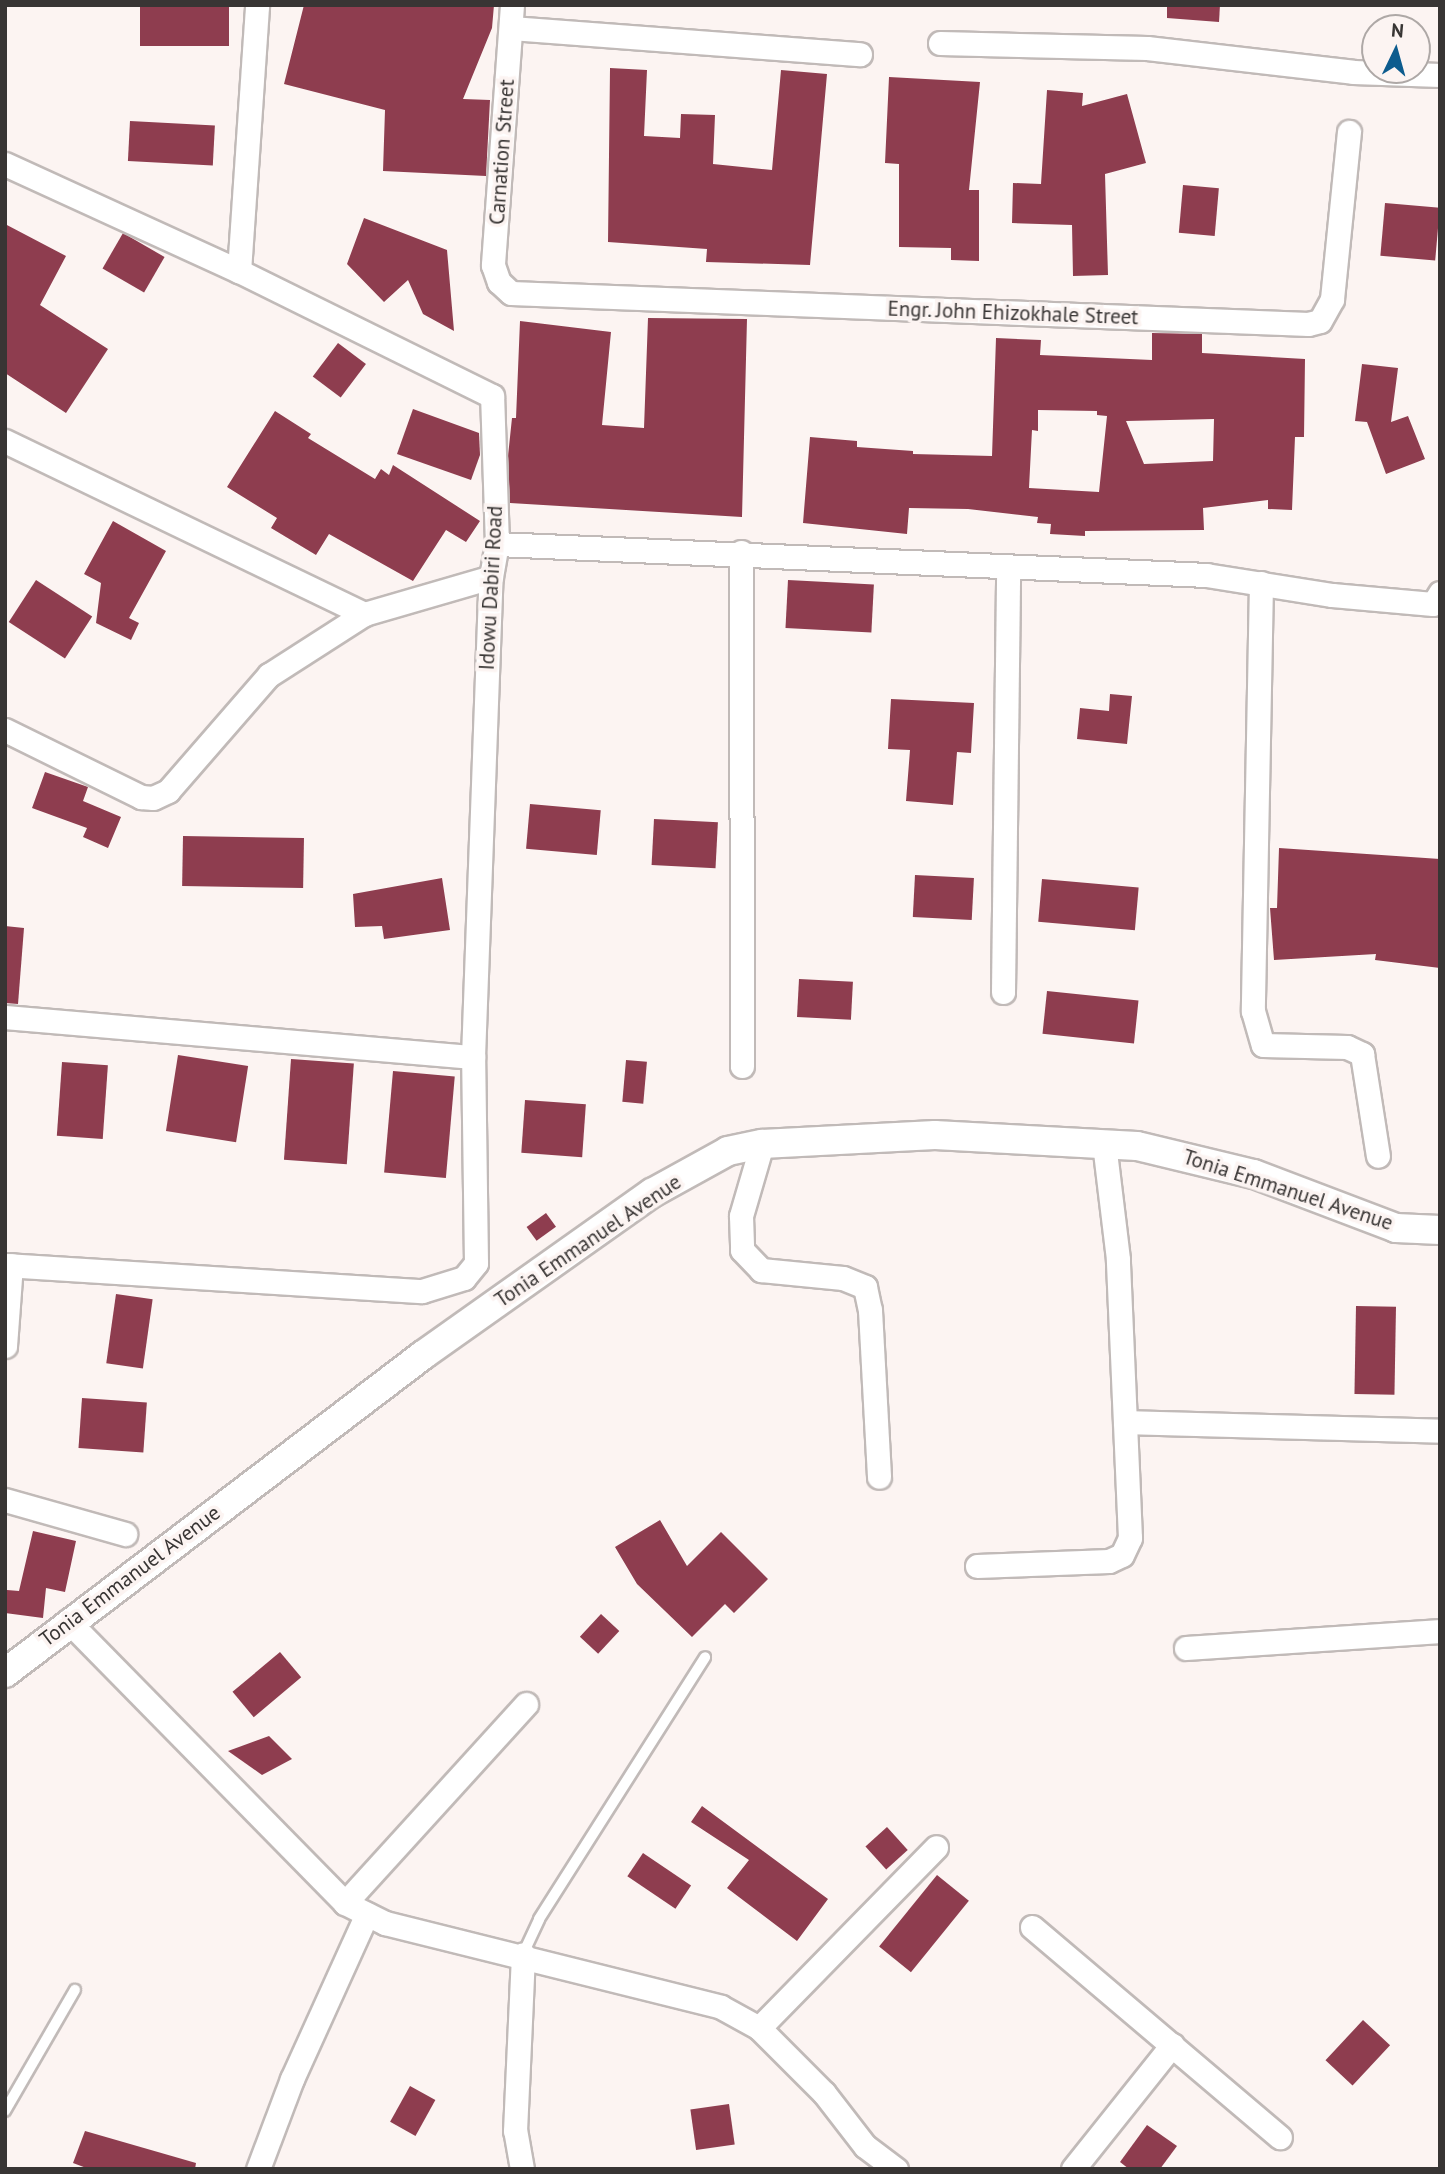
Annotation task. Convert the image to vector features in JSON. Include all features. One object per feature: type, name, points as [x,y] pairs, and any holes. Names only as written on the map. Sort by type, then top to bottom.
[{"type":"street","points":[[5,164],[239,271],[257,5]]},
{"type":"street","name":"Carnation Street","points":[[511,293],[499,282],[493,265],[512,5]]},
{"type":"street","points":[[511,28],[860,54]]},
{"type":"street","points":[[940,43],[1147,48],[1353,72],[1440,75]]},
{"type":"street","name":"Engr. John Ehizokhale Street","points":[[511,293],[1308,324],[1320,321],[1332,299],[1349,132]]},
{"type":"street","name":"Idowu Dabiri Road","points":[[8,1265],[422,1291],[464,1278],[476,1263],[478,1244],[473,1057],[491,578],[497,544],[492,396],[239,271]]},
{"type":"street","points":[[5,441],[364,614]]},
{"type":"street","points":[[497,544],[741,552],[1206,575],[1332,595],[1437,601]]},
{"type":"street","points":[[741,552],[742,1066]]},
{"type":"street","points":[[1003,992],[1008,567]]},
{"type":"street","points":[[5,730],[141,797],[153,797],[169,791],[269,675],[364,614],[491,578]]},
{"type":"street","points":[[1261,583],[1253,1010],[1263,1045],[1347,1047],[1362,1054],[1378,1156]]},
{"type":"street","points":[[5,1017],[473,1057]]},
{"type":"street","name":"Tonia Emmanuel Avenue","points":[[5,1673],[68,1621],[423,1355],[652,1193],[728,1151],[762,1144],[935,1135],[1137,1146],[1209,1160],[1396,1228],[1440,1230]]},
{"type":"street","points":[[762,1144],[741,1216],[742,1250],[761,1270],[843,1278],[864,1287],[870,1310],[878,1477]]},
{"type":"street","points":[[977,1566],[1109,1561],[1122,1555],[1130,1538],[1118,1259],[1104,1144]]},
{"type":"street","points":[[5,1346],[8,1265]]},
{"type":"street","points":[[1125,1422],[1440,1431]]},
{"type":"street","points":[[5,1500],[125,1534]]},
{"type":"street","points":[[68,1621],[345,1903],[386,1923],[523,1954],[612,1982],[677,1993],[721,2007],[759,2028],[824,2093],[864,2146],[897,2169]]},
{"type":"street","points":[[1186,1648],[1440,1631]]},
{"type":"street","points":[[345,1903],[526,1704]]},
{"type":"street","points":[[759,2028],[936,1847]]},
{"type":"street","points":[[258,2169],[292,2079],[368,1914]]},
{"type":"street","points":[[1032,1927],[1280,2137]]},
{"type":"street","points":[[522,2169],[515,2131],[523,1954]]},
{"type":"street","points":[[1073,2169],[1172,2045]]},
{"type":"lane","points":[[523,1954],[539,1919],[705,1657]]},
{"type":"lane","points":[[5,2111],[75,1990]]},
{"type":"building","points":[[140,5],[229,5],[229,46],[140,46]]},
{"type":"building","points":[[304,5],[494,5],[492,28],[463,99],[490,100],[486,176],[383,171],[385,110],[284,84]]},
{"type":"building","points":[[1167,5],[1220,5],[1219,22],[1167,18]]},
{"type":"building","points":[[610,68],[647,70],[644,136],[680,138],[681,114],[715,115],[713,164],[772,170],[781,70],[827,74],[810,265],[706,262],[707,249],[608,242]]},
{"type":"building","points":[[889,77],[980,82],[969,190],[979,190],[979,261],[951,260],[951,248],[899,247],[899,164],[885,163]]},
{"type":"building","points":[[1047,90],[1083,93],[1082,106],[1127,94],[1146,163],[1105,174],[1108,275],[1073,276],[1072,225],[1012,223],[1013,183],[1041,184]]},
{"type":"building","points":[[130,121],[215,125],[213,165],[128,161]]},
{"type":"building","points":[[1183,185],[1219,188],[1215,236],[1179,233]]},
{"type":"building","points":[[1385,203],[1440,208],[1435,261],[1380,256]]},
{"type":"building","points":[[364,218],[447,250],[454,331],[423,314],[408,280],[384,302],[347,264]]},
{"type":"building","points":[[5,224],[66,256],[40,305],[108,349],[66,413],[5,373]]},
{"type":"building","points":[[123,233],[165,257],[144,293],[103,269]]},
{"type":"building","points":[[648,318],[747,319],[742,517],[510,503],[508,456],[512,418],[516,418],[520,321],[611,332],[602,425],[644,428]]},
{"type":"building","points":[[1152,333],[1202,334],[1202,353],[1305,359],[1304,437],[1295,437],[1292,510],[1268,509],[1268,500],[1203,508],[1204,530],[1085,531],[1085,536],[1050,534],[1051,524],[1037,523],[1038,517],[968,509],[909,508],[907,534],[803,523],[810,437],[857,441],[857,447],[913,451],[913,454],[992,456],[996,338],[1041,340],[1040,355],[1152,360]],"holes":[[[1038,410],[1097,411],[1097,415],[1107,416],[1099,492],[1029,488],[1032,430],[1038,431]],[[1214,419],[1213,461],[1144,464],[1126,421]]]},
{"type":"building","points":[[338,343],[366,364],[341,398],[313,377]]},
{"type":"building","points":[[1362,364],[1398,368],[1391,422],[1408,416],[1425,459],[1386,474],[1367,422],[1355,421]]},
{"type":"building","points":[[413,409],[479,433],[480,455],[471,480],[397,454]]},
{"type":"building","points":[[275,411],[311,434],[308,438],[375,479],[381,469],[389,475],[393,465],[480,521],[466,542],[446,530],[413,581],[329,534],[316,555],[271,528],[277,518],[227,487]]},
{"type":"building","points":[[113,521],[166,551],[129,618],[139,623],[131,640],[96,623],[101,583],[84,574]]},
{"type":"building","points":[[36,580],[92,616],[65,658],[9,622]]},
{"type":"building","points":[[788,580],[874,585],[871,632],[785,628]]},
{"type":"building","points":[[1110,694],[1132,696],[1127,744],[1077,739],[1080,708],[1109,711]]},
{"type":"building","points":[[891,699],[974,703],[971,753],[957,752],[953,805],[906,801],[910,750],[888,749]]},
{"type":"building","points":[[45,772],[88,787],[83,801],[121,817],[108,848],[83,837],[87,828],[32,808]]},
{"type":"building","points":[[530,804],[601,810],[597,855],[526,849]]},
{"type":"building","points":[[654,819],[718,822],[716,868],[652,865]]},
{"type":"building","points":[[183,836],[304,838],[303,888],[182,886]]},
{"type":"building","points":[[1279,848],[1440,859],[1440,968],[1375,960],[1376,954],[1274,960],[1270,908],[1277,908]]},
{"type":"building","points":[[915,875],[974,878],[972,920],[913,917]]},
{"type":"building","points":[[442,878],[450,930],[384,939],[382,926],[355,927],[353,894]]},
{"type":"building","points":[[1042,879],[1139,887],[1135,930],[1038,922]]},
{"type":"building","points":[[5,926],[24,928],[18,1004],[5,1003]]},
{"type":"building","points":[[799,979],[853,982],[851,1020],[797,1017]]},
{"type":"building","points":[[1047,991],[1138,1001],[1134,1043],[1043,1034]]},
{"type":"building","points":[[178,1055],[248,1066],[236,1142],[166,1131]]},
{"type":"building","points":[[291,1059],[354,1063],[347,1164],[284,1160]]},
{"type":"building","points":[[626,1060],[647,1062],[643,1104],[622,1102]]},
{"type":"building","points":[[62,1062],[108,1065],[103,1139],[57,1136]]},
{"type":"building","points":[[393,1071],[455,1076],[446,1178],[384,1173]]},
{"type":"building","points":[[525,1100],[586,1104],[582,1157],[521,1153]]},
{"type":"building","points":[[546,1213],[556,1227],[537,1241],[527,1227]]},
{"type":"building","points":[[116,1294],[153,1299],[143,1368],[106,1363]]},
{"type":"building","points":[[1356,1306],[1396,1307],[1394,1395],[1354,1394]]},
{"type":"building","points":[[82,1398],[147,1403],[143,1452],[79,1448]]},
{"type":"building","points":[[660,1520],[687,1566],[721,1532],[768,1579],[734,1613],[725,1604],[692,1637],[637,1584],[615,1547]]},
{"type":"building","points":[[33,1531],[76,1541],[65,1592],[46,1588],[43,1618],[5,1613],[7,1590],[19,1591]]},
{"type":"building","points":[[601,1614],[619,1631],[598,1654],[580,1637]]},
{"type":"building","points":[[280,1652],[301,1677],[254,1717],[233,1692]]},
{"type":"building","points":[[269,1736],[292,1759],[262,1775],[228,1751]]},
{"type":"building","points":[[702,1806],[828,1899],[797,1941],[727,1888],[749,1860],[691,1822]]},
{"type":"building","points":[[887,1827],[908,1850],[886,1869],[865,1846]]},
{"type":"building","points":[[643,1853],[691,1885],[675,1909],[627,1876]]},
{"type":"building","points":[[937,1875],[969,1901],[911,1972],[879,1946]]},
{"type":"building","points":[[1363,2020],[1390,2045],[1353,2085],[1325,2060]]},
{"type":"building","points":[[410,2086],[435,2100],[415,2136],[390,2122]]},
{"type":"building","points":[[729,2104],[735,2145],[696,2150],[690,2109]]},
{"type":"building","points":[[1147,2125],[1177,2146],[1160,2169],[1129,2169],[1120,2162]]},
{"type":"building","points":[[85,2131],[196,2163],[195,2169],[89,2169],[73,2163]]}]
